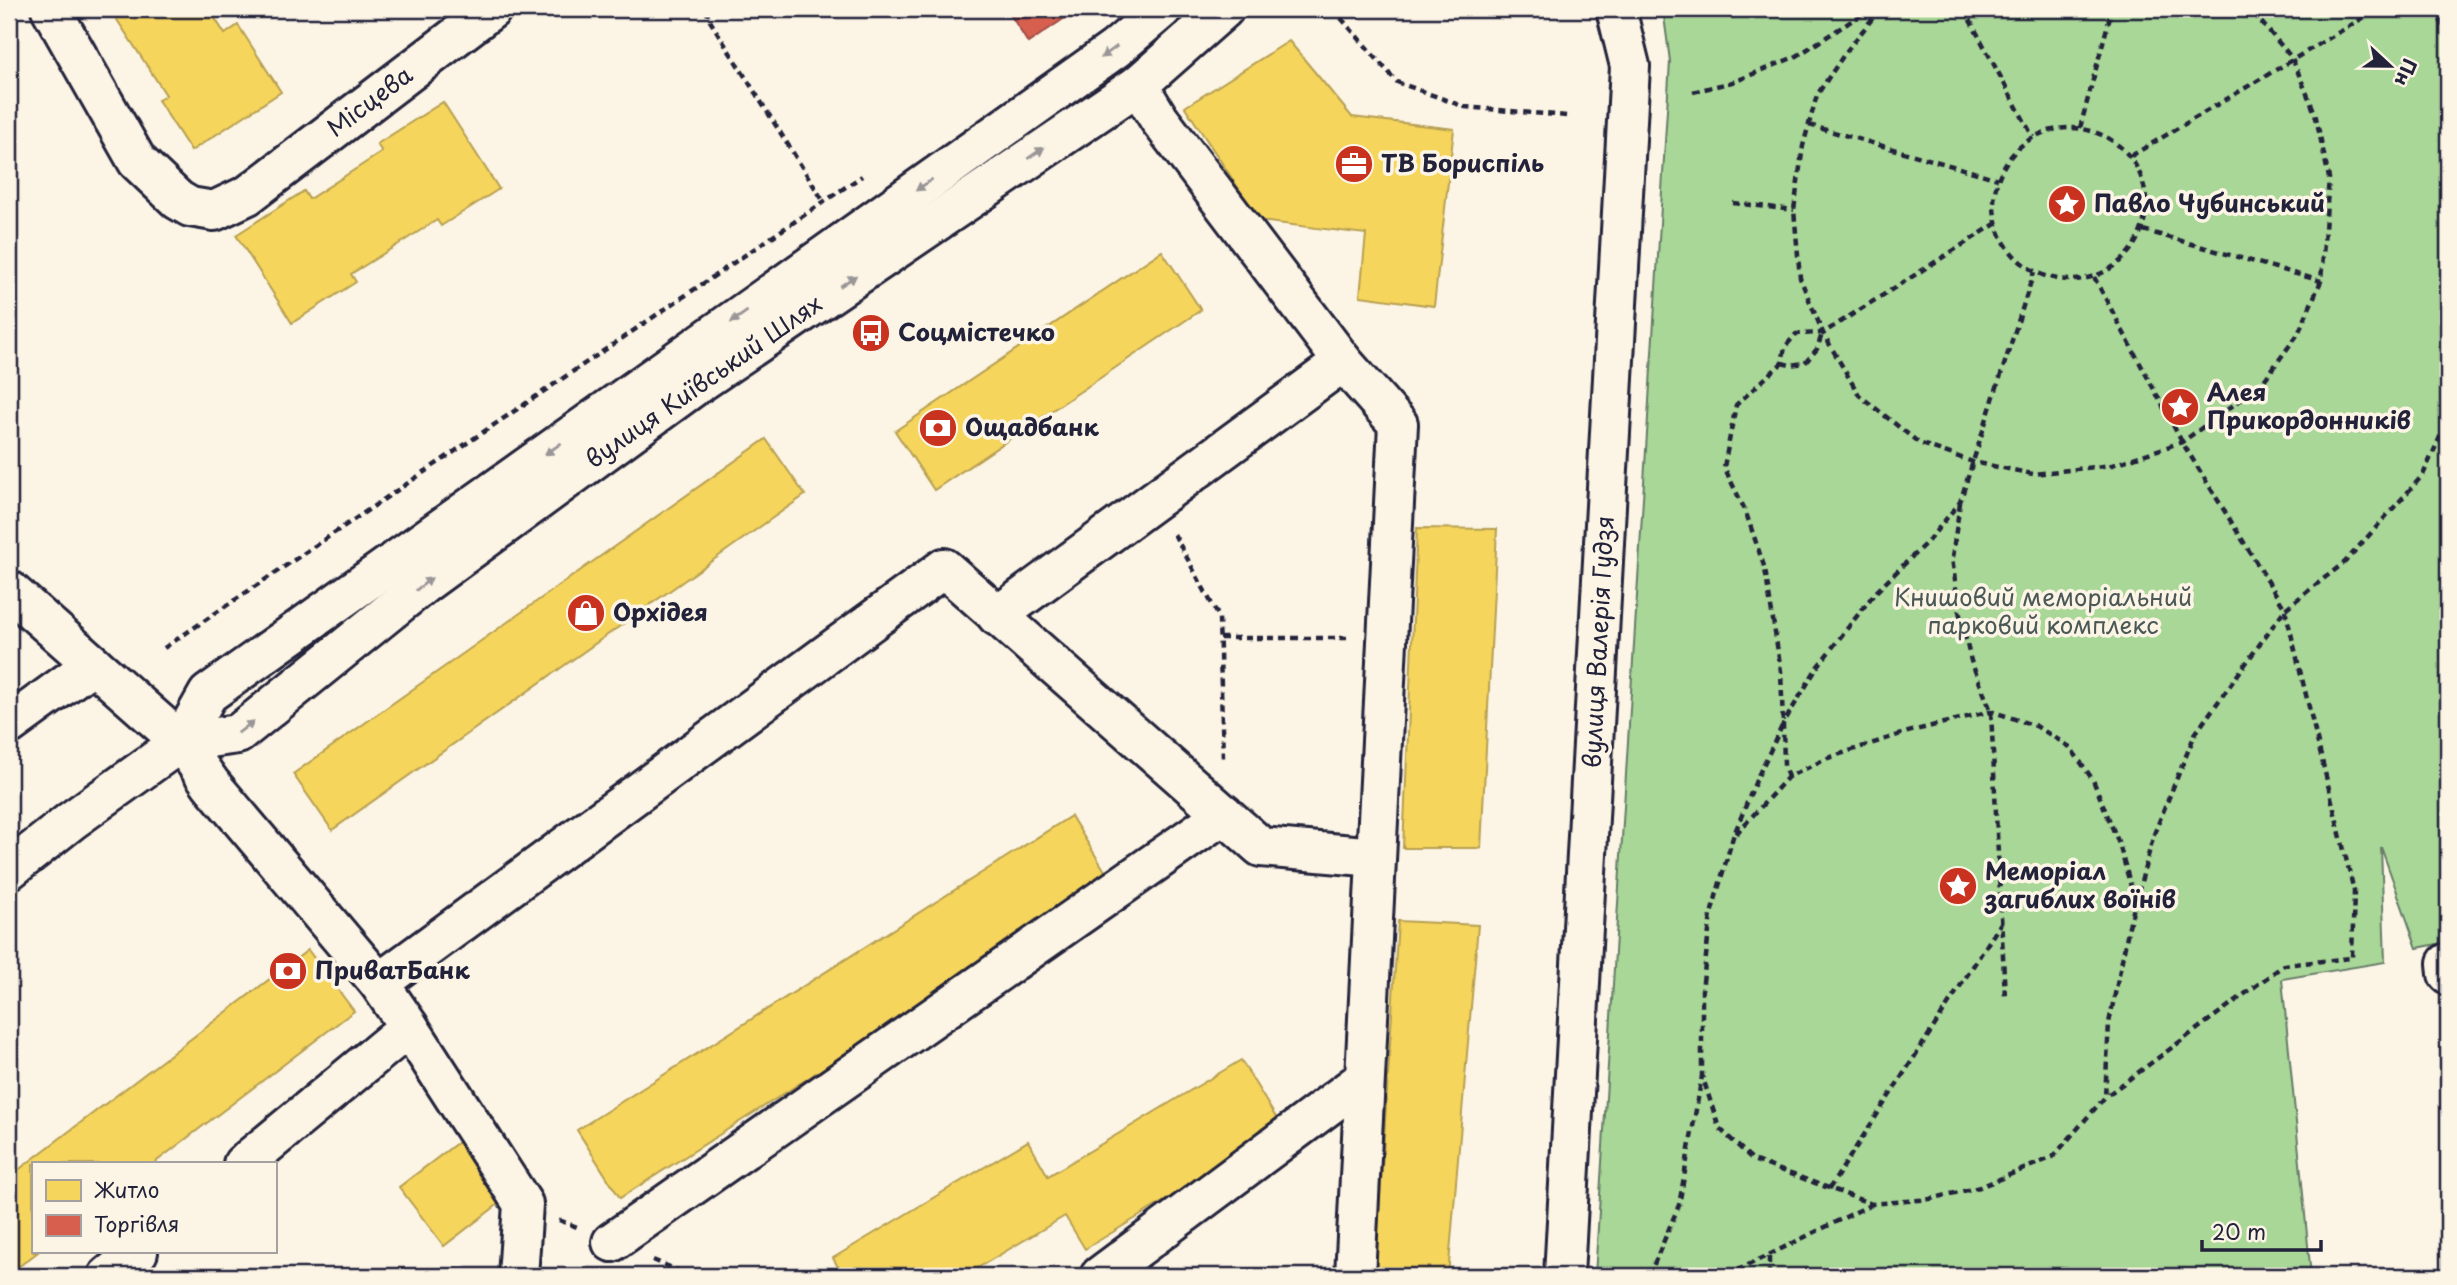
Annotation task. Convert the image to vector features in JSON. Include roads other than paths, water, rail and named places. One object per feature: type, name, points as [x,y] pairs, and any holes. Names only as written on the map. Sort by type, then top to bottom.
[{"type":"main road","name":"Місцева","points":[[51,9],[137,161],[178,200],[190,207],[214,211],[248,195],[492,9]]},
{"type":"main road","name":"вулиця Київський Шлях","points":[[9,870],[181,742],[208,694],[1115,49],[1162,9]]},
{"type":"main road","name":"вулиця Київський Шлях","points":[[181,742],[239,734],[425,583],[696,385],[1138,85],[1224,9]]},
{"type":"main road","name":"вулиця Валерія Гудзя","points":[[1564,1276],[1630,66],[1616,9]]},
{"type":"main road","points":[[1138,85],[1159,119],[1343,362],[1398,424],[1355,1276]]},
{"type":"main road","points":[[997,617],[1343,362]]},
{"type":"main road","points":[[379,983],[944,568],[1261,847],[1376,857]]},
{"type":"main road","points":[[9,590],[181,742],[211,784],[379,983],[523,1204],[518,1276]]},
{"type":"main road","points":[[9,725],[93,664]]},
{"type":"main road","points":[[612,1242],[1224,814]]},
{"type":"main road","points":[[2447,963],[2448,974]]},
{"type":"main road","points":[[245,1162],[409,1027]]},
{"type":"main road","points":[[1100,1276],[1364,1079]]},
{"type":"main road","points":[[108,1276],[136,1254]]},
{"type":"place","name":"ТВ Бориспіль","points":[[1354,164]]},
{"type":"place","name":"Павло Чубинський","points":[[2067,204]]},
{"type":"place","name":"Соцмістечко","points":[[871,333]]},
{"type":"place","name":"Алея Прикордонників","points":[[2180,407]]},
{"type":"place","name":"Ощадбанк","points":[[938,428]]},
{"type":"place","name":"Орхідея","points":[[586,613]]},
{"type":"place","name":"Меморіал загиблих воїнів","points":[[1958,886]]},
{"type":"place","name":"ПриватБанк","points":[[288,971]]},
{"type":"park label","name":"Книшовий меморіальний парковий комплекс","points":[[2043,612]]}]
